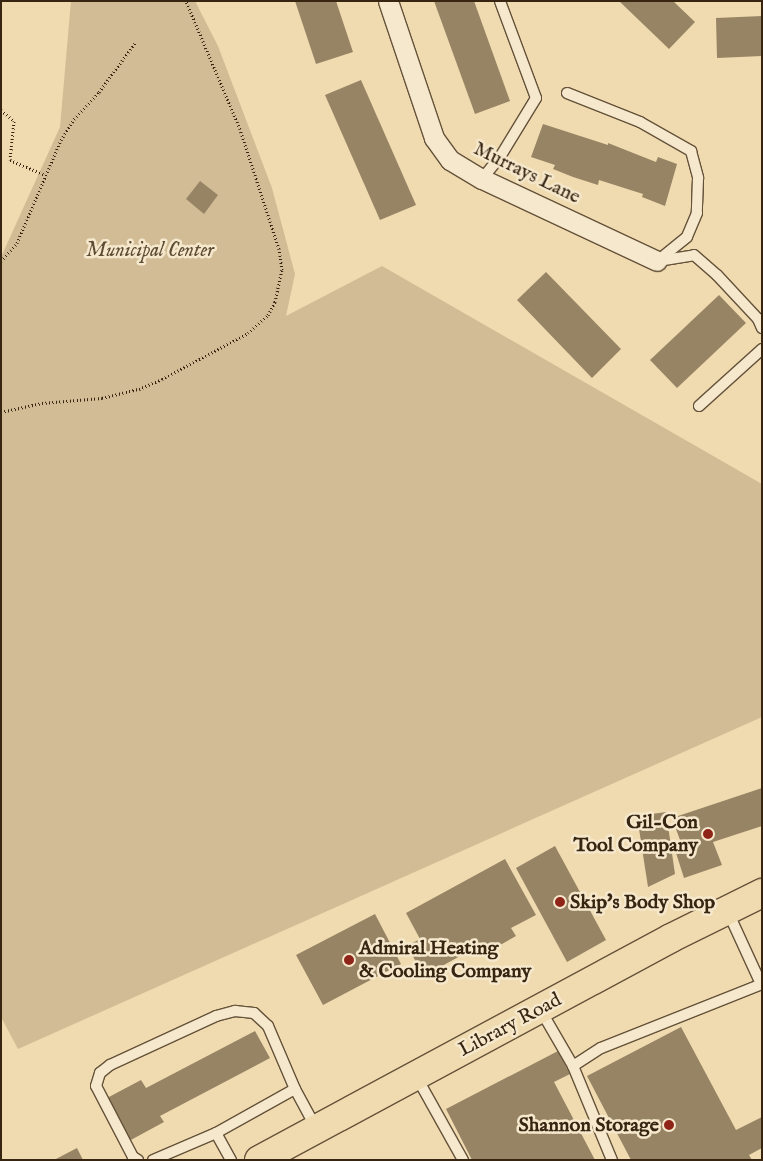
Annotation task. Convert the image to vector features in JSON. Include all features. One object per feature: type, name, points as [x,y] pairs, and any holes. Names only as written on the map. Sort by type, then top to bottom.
[{"type":"main road","name":"Library Road","points":[[259,1160],[540,1008],[762,893]]},
{"type":"street","name":"Murrays Lane","points":[[388,1],[434,138],[450,160],[482,178],[657,261]]},
{"type":"lane","points":[[482,178],[500,157],[536,98],[500,1]]},
{"type":"lane","points":[[567,93],[640,122],[691,151],[698,178],[696,212],[687,237],[657,261]]},
{"type":"lane","points":[[657,261],[694,255],[723,281],[758,319],[762,328]]},
{"type":"lane","points":[[699,406],[762,349]]},
{"type":"lane","points":[[573,1066],[601,1048],[761,984],[727,910]]},
{"type":"lane","points":[[540,1008],[573,1066],[612,1160]]},
{"type":"lane","points":[[138,1160],[133,1157],[96,1086],[100,1073],[110,1066],[216,1016],[235,1011],[254,1013],[268,1026],[295,1089],[316,1129]]},
{"type":"lane","points":[[415,1076],[463,1160]]},
{"type":"lane","points":[[152,1160],[216,1133],[295,1089]]},
{"type":"lane","points":[[216,1133],[231,1160]]},
{"type":"path","points":[[1,412],[42,403],[102,398],[139,389],[248,334],[268,315],[275,302],[282,270],[279,249],[240,130],[186,1]]},
{"type":"path","points":[[1,261],[17,243],[61,140],[74,119],[99,92],[135,43]]},
{"type":"path","points":[[1,110],[14,121],[10,160],[46,175]]},
{"type":"green space","name":"Municipal Center","points":[[71,1],[195,1],[218,46],[272,188],[295,274],[286,316],[382,266],[762,484],[762,717],[18,1049],[1,1017],[1,257],[60,127]]},
{"type":"building","points":[[295,1],[336,1],[353,52],[316,64]]},
{"type":"building","points":[[434,1],[474,1],[510,101],[475,114]]},
{"type":"building","points":[[619,1],[673,1],[695,22],[669,49]]},
{"type":"building","points":[[762,16],[762,56],[717,58],[716,18]]},
{"type":"building","points":[[361,80],[416,205],[380,220],[325,95]]},
{"type":"building","points":[[543,124],[608,145],[608,143],[656,162],[658,157],[677,164],[665,206],[642,197],[643,194],[599,180],[598,185],[573,177],[553,169],[555,165],[531,157]]},
{"type":"building","points":[[200,181],[218,195],[204,214],[186,199]]},
{"type":"building","points":[[546,272],[621,349],[592,378],[517,300]]},
{"type":"building","points":[[719,295],[746,323],[677,388],[650,360]]},
{"type":"building","name":"Gil-Con Tool Company","points":[[762,788],[762,826],[713,842],[722,865],[684,878],[676,853],[684,851],[672,818]]},
{"type":"building","points":[[666,812],[675,874],[648,887],[637,816]]},
{"type":"building","name":"Skip's Body Shop","points":[[555,846],[606,940],[567,962],[516,868]]},
{"type":"building","points":[[505,859],[536,915],[511,928],[516,936],[484,954],[480,945],[424,976],[407,946],[420,939],[406,913]]},
{"type":"building","name":"Admiral Heating & Cooling Company","points":[[375,914],[401,964],[323,1005],[296,955]]},
{"type":"building","points":[[681,1027],[736,1130],[762,1117],[762,1148],[749,1155],[752,1160],[631,1160],[587,1076]]},
{"type":"building","points":[[255,1031],[270,1058],[160,1116],[164,1122],[129,1141],[107,1098],[141,1080],[146,1088]]},
{"type":"building","points":[[558,1051],[570,1074],[554,1082],[595,1160],[472,1160],[446,1109]]},
{"type":"building","points":[[77,1148],[83,1160],[54,1160]]},
{"type":"place","name":"Gil-Con Tool Company","points":[[708,834]]},
{"type":"place","name":"Skip's Body Shop","points":[[560,902]]},
{"type":"place","name":"Admiral Heating & Cooling Company","points":[[349,960]]},
{"type":"place","name":"Shannon Storage","points":[[669,1125]]}]
